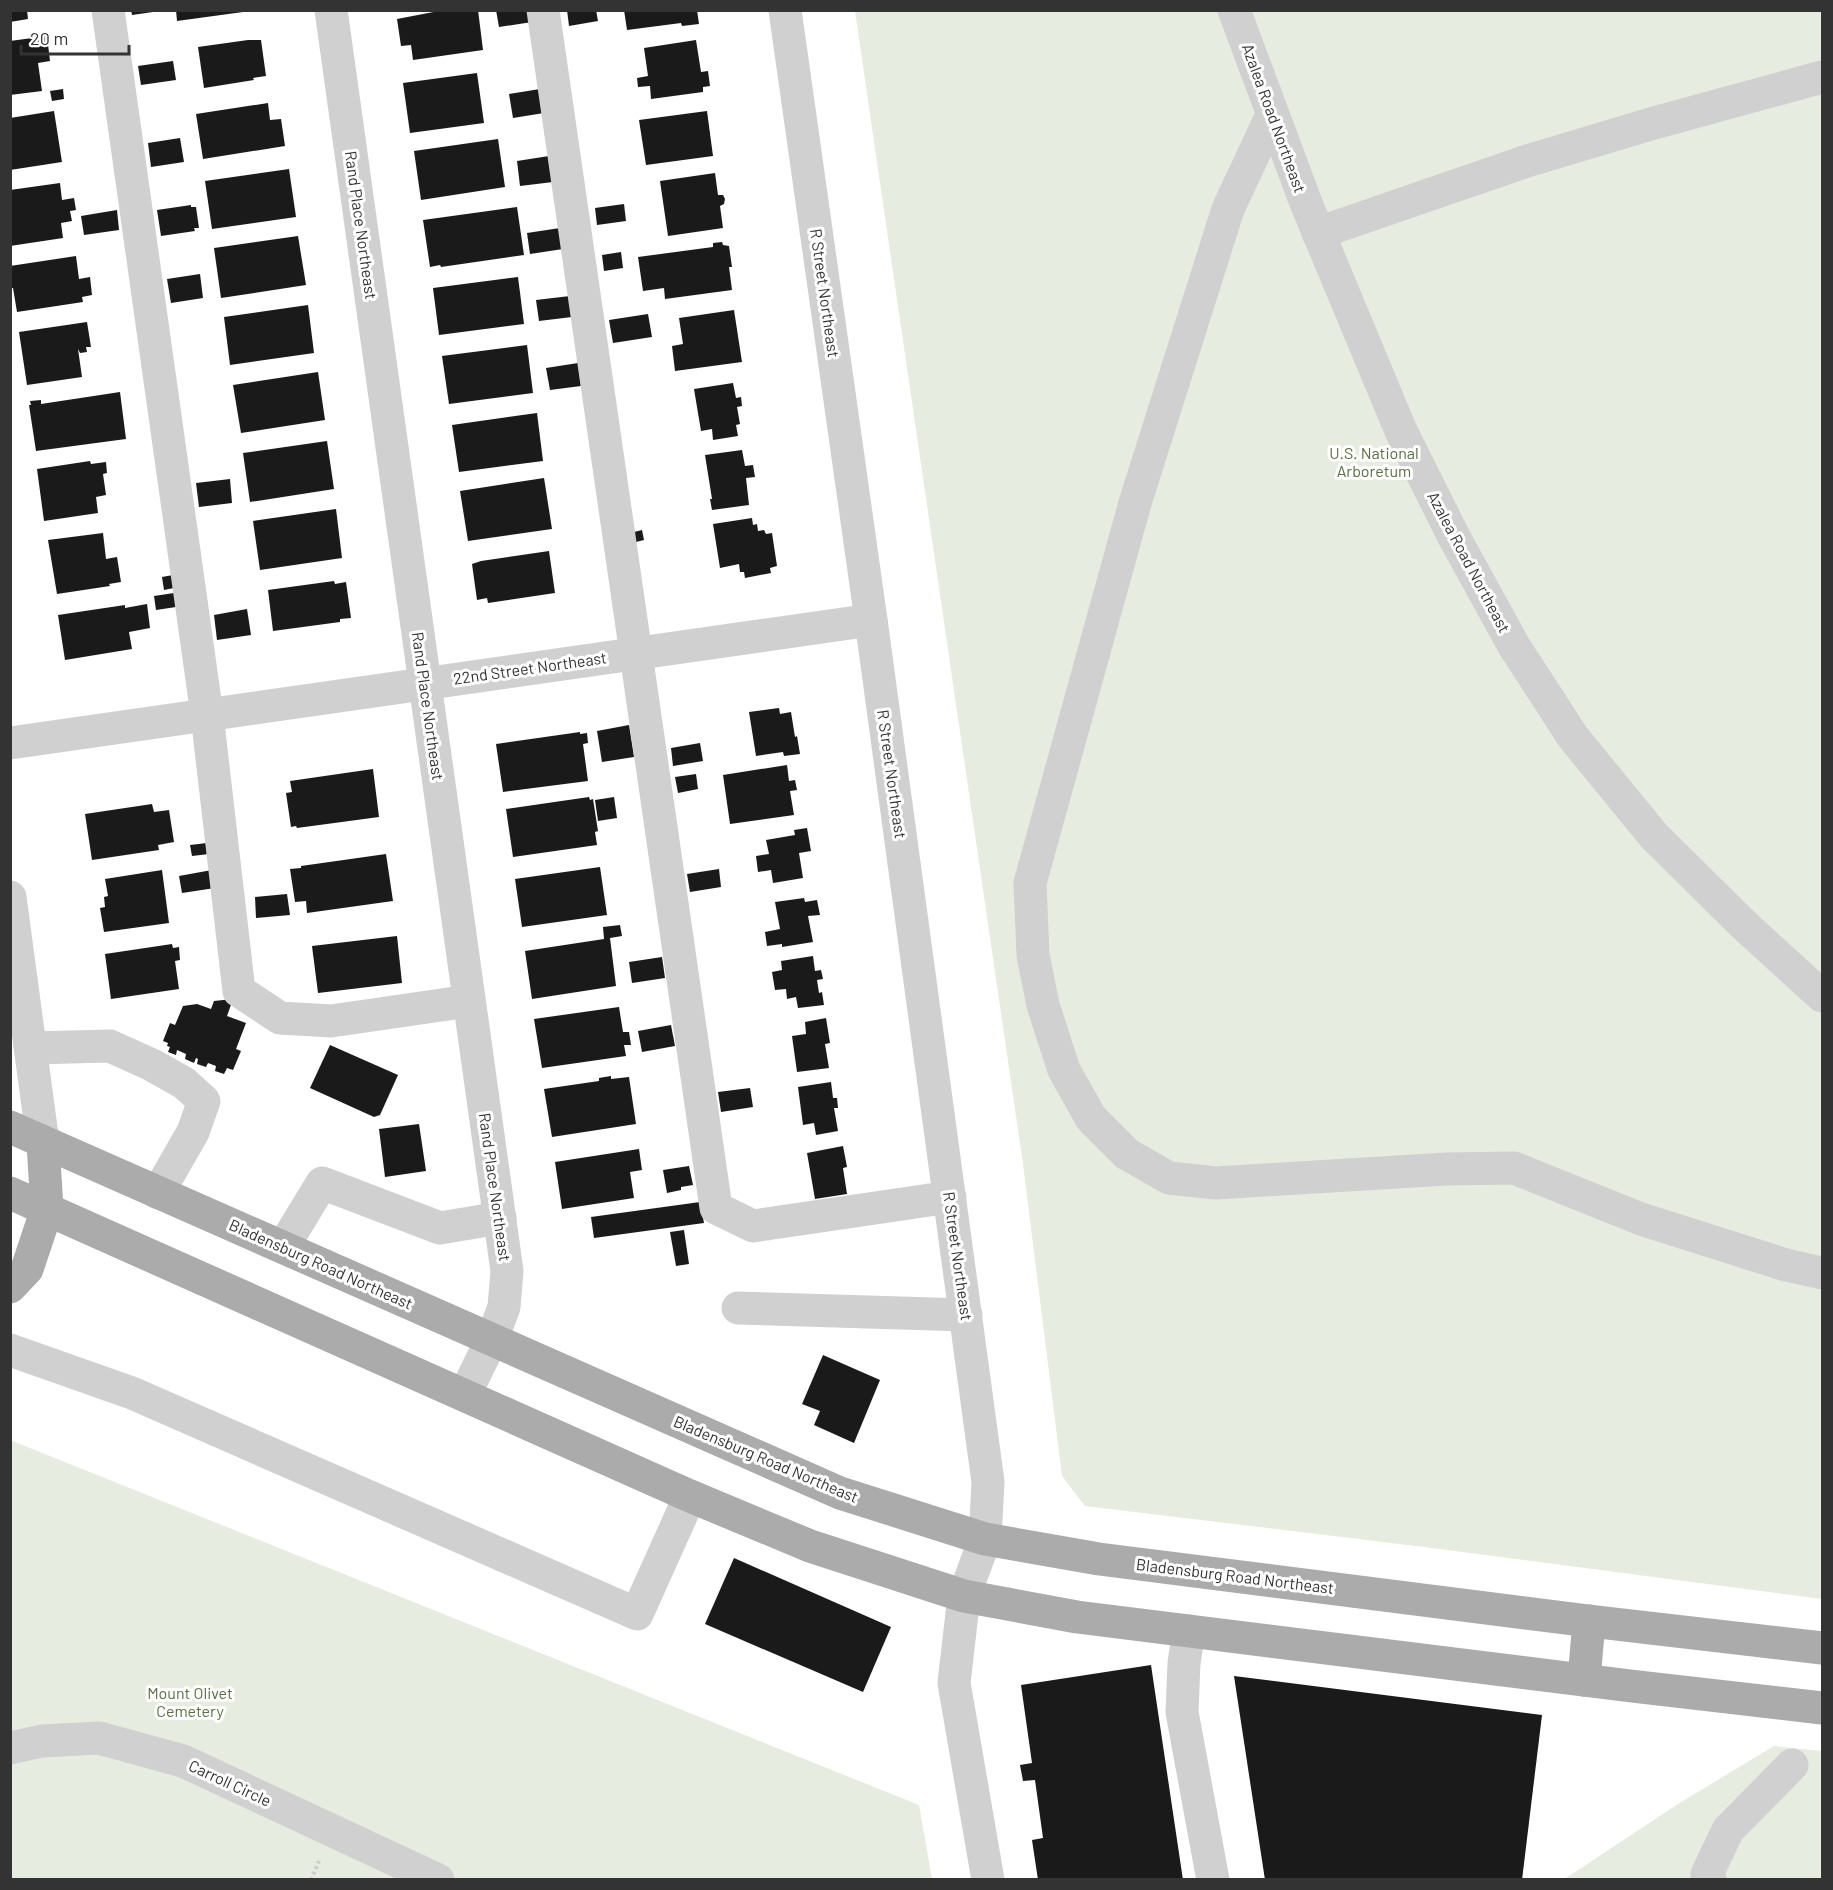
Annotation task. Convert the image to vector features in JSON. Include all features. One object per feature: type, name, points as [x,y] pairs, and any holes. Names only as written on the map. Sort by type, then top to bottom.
[{"type":"main road","name":"Bladensburg Road Northeast","points":[[10,1128],[840,1493],[985,1539],[1099,1558],[1589,1621],[1822,1648]]},
{"type":"main road","points":[[10,1287],[27,1269],[47,1209],[43,1143]]},
{"type":"main road","points":[[10,1193],[690,1496],[810,1546],[964,1596],[1077,1617],[1822,1708]]},
{"type":"main road","points":[[1584,1680],[1589,1621]]},
{"type":"street","points":[[108,10],[207,715],[239,991],[280,1018],[331,1021],[469,1001]]},
{"type":"street","name":"Rand Place Northeast","points":[[331,10],[507,1271],[504,1307],[492,1339],[465,1394]]},
{"type":"street","points":[[543,10],[634,653],[716,1208],[753,1226],[950,1197]]},
{"type":"street","name":"R Street Northeast","points":[[785,10],[871,620],[988,1482],[985,1539],[964,1596],[954,1683],[988,1880]]},
{"type":"street","name":"Azalea Road Northeast","points":[[1234,10],[1318,233],[1401,431],[1514,646],[1560,719],[1599,771],[1661,844],[1744,925],[1822,996]]},
{"type":"street","points":[[1318,233],[1527,161],[1822,77]]},
{"type":"street","points":[[1272,115],[1224,220],[1135,503],[1030,882],[1035,965],[1043,1005],[1064,1070],[1091,1118],[1127,1154],[1169,1178],[1216,1183],[1446,1168],[1514,1168],[1641,1219],[1786,1265],[1822,1273]]},
{"type":"street","name":"22nd Street Northeast","points":[[10,743],[871,620]]},
{"type":"street","points":[[10,897],[43,1143]]},
{"type":"street","points":[[31,1048],[110,1046],[184,1083],[204,1101],[193,1132],[158,1193]]},
{"type":"street","points":[[283,1247],[322,1184],[440,1228],[500,1218]]},
{"type":"street","points":[[738,1308],[966,1315]]},
{"type":"street","points":[[10,1350],[132,1393],[637,1614],[690,1496]]},
{"type":"street","points":[[1189,1631],[1182,1712],[1213,1880]]},
{"type":"street","name":"Carroll Circle","points":[[10,1748],[42,1740],[99,1738],[183,1761],[438,1880]]},
{"type":"street","points":[[1704,1878],[1728,1830],[1792,1765]]},
{"type":"green space","name":"U.S. National Arboretum","points":[[855,11],[1822,11],[1822,1599],[1085,1506],[1062,1476],[1023,1164]]},
{"type":"green space","name":"Mount Olivet Cemetery","points":[[10,1440],[919,1805],[932,1879],[11,1879]]},
{"type":"green space","points":[[1774,1746],[1822,1751],[1822,1879],[1563,1880],[1678,1804]]},
{"type":"building","points":[[10,10],[27,10],[28,19],[10,22]]},
{"type":"building","points":[[131,10],[153,10],[153,12],[132,15]]},
{"type":"building","points":[[176,10],[243,10],[243,12],[177,21]]},
{"type":"building","points":[[444,10],[478,10],[483,50],[413,60],[411,45],[401,46],[397,19]]},
{"type":"building","points":[[496,10],[530,10],[532,22],[499,27]]},
{"type":"building","points":[[567,10],[596,10],[598,21],[569,26]]},
{"type":"building","points":[[624,10],[697,10],[699,24],[682,26],[681,23],[627,30]]},
{"type":"building","points":[[47,36],[50,61],[38,63],[42,91],[10,95],[10,41]]},
{"type":"building","points":[[261,40],[266,76],[204,88],[198,47]]},
{"type":"building","points":[[696,40],[701,72],[708,71],[710,86],[703,87],[703,92],[651,99],[650,86],[638,87],[637,78],[648,76],[644,48]]},
{"type":"building","points":[[173,61],[176,80],[141,85],[138,66]]},
{"type":"building","points":[[477,73],[484,123],[410,133],[403,83]]},
{"type":"building","points":[[63,89],[64,99],[52,101],[50,91]]},
{"type":"building","points":[[540,89],[544,113],[513,118],[509,94]]},
{"type":"building","points":[[268,103],[270,120],[281,119],[285,146],[203,159],[196,114]]},
{"type":"building","points":[[54,111],[62,162],[10,170],[10,118]]},
{"type":"building","points":[[707,111],[713,156],[646,165],[639,120]]},
{"type":"building","points":[[180,138],[184,162],[151,167],[148,143]]},
{"type":"building","points":[[498,139],[505,187],[421,200],[414,151]]},
{"type":"building","points":[[549,156],[553,182],[520,186],[517,161]]},
{"type":"building","points":[[289,169],[296,217],[212,229],[205,181]]},
{"type":"building","points":[[715,173],[718,195],[723,195],[725,199],[724,204],[720,206],[723,228],[668,236],[660,181]]},
{"type":"building","points":[[60,183],[62,200],[74,198],[76,210],[70,211],[72,221],[61,223],[63,238],[10,246],[10,190]]},
{"type":"building","points":[[624,204],[626,221],[597,225],[595,208]]},
{"type":"building","points":[[191,205],[191,207],[196,207],[199,228],[194,228],[195,231],[161,236],[157,210]]},
{"type":"building","points":[[517,207],[524,255],[430,267],[423,220]]},
{"type":"building","points":[[117,210],[119,230],[84,235],[81,216]]},
{"type":"building","points":[[560,228],[563,249],[530,254],[527,233]]},
{"type":"building","points":[[298,236],[306,285],[221,298],[214,248]]},
{"type":"building","points":[[722,242],[723,245],[729,246],[732,290],[665,299],[664,288],[643,291],[638,257],[713,247],[713,243]]},
{"type":"building","points":[[621,252],[623,268],[604,271],[602,255]]},
{"type":"building","points":[[76,256],[79,279],[90,277],[92,295],[82,297],[83,302],[17,312],[13,288],[10,288],[10,266]]},
{"type":"building","points":[[200,274],[203,298],[171,303],[167,279]]},
{"type":"building","points":[[518,277],[524,324],[439,335],[433,288]]},
{"type":"building","points":[[570,296],[572,317],[539,321],[536,300]]},
{"type":"building","points":[[308,305],[314,353],[230,365],[224,317]]},
{"type":"building","points":[[734,310],[742,362],[675,371],[672,346],[683,344],[679,318]]},
{"type":"building","points":[[648,314],[652,337],[613,343],[609,320]]},
{"type":"building","points":[[87,322],[91,347],[86,347],[87,352],[80,353],[78,349],[82,377],[27,385],[19,332]]},
{"type":"building","points":[[527,345],[533,393],[449,404],[442,356]]},
{"type":"building","points":[[578,363],[581,386],[550,390],[546,368]]},
{"type":"building","points":[[318,372],[325,420],[241,433],[233,385]]},
{"type":"building","points":[[733,383],[736,398],[741,397],[742,406],[737,407],[740,424],[736,425],[738,436],[713,440],[712,429],[701,431],[694,389]]},
{"type":"building","points":[[120,392],[126,439],[36,451],[30,401],[41,400],[41,404]]},
{"type":"building","points":[[537,413],[543,461],[459,472],[452,425]]},
{"type":"building","points":[[327,441],[334,489],[250,502],[243,453]]},
{"type":"building","points":[[742,450],[745,466],[753,465],[755,477],[746,478],[749,505],[712,510],[705,455]]},
{"type":"building","points":[[90,461],[91,464],[106,462],[107,473],[103,474],[106,495],[96,497],[98,513],[44,521],[37,469]]},
{"type":"building","points":[[544,478],[552,529],[468,541],[460,491]]},
{"type":"building","points":[[230,479],[232,503],[199,507],[196,483]]},
{"type":"building","points":[[336,509],[342,558],[260,570],[253,521]]},
{"type":"building","points":[[752,518],[753,525],[757,524],[758,531],[764,530],[766,534],[772,533],[777,566],[770,568],[771,573],[745,578],[744,572],[740,572],[739,564],[720,568],[713,524]]},
{"type":"building","points":[[642,530],[644,540],[636,542],[634,532]]},
{"type":"building","points":[[103,533],[106,559],[117,557],[121,582],[109,584],[110,586],[57,594],[48,540]]},
{"type":"building","points":[[549,551],[555,593],[488,603],[487,598],[477,600],[472,564]]},
{"type":"building","points":[[173,575],[174,588],[164,590],[162,577]]},
{"type":"building","points":[[334,581],[335,584],[346,582],[351,618],[340,619],[340,622],[273,631],[268,590]]},
{"type":"building","points":[[174,593],[176,607],[156,610],[154,596]]},
{"type":"building","points":[[147,604],[150,628],[129,632],[132,649],[65,660],[58,615]]},
{"type":"building","points":[[247,609],[251,635],[217,640],[214,615]]},
{"type":"building","points":[[779,708],[780,714],[791,712],[800,754],[784,756],[783,752],[756,756],[749,712]]},
{"type":"building","points":[[629,725],[634,757],[602,762],[597,731]]},
{"type":"building","points":[[580,732],[580,734],[587,733],[588,743],[583,744],[588,781],[503,792],[496,744]]},
{"type":"building","points":[[700,743],[703,761],[673,766],[671,748]]},
{"type":"building","points":[[787,765],[789,781],[795,780],[797,790],[790,791],[794,815],[730,824],[723,775]]},
{"type":"building","points":[[373,769],[379,817],[291,827],[286,793],[292,792],[290,781]]},
{"type":"building","points":[[696,774],[698,789],[678,793],[675,777]]},
{"type":"building","points":[[589,797],[590,800],[593,799],[598,831],[595,832],[597,845],[513,857],[506,809]]},
{"type":"building","points":[[614,797],[617,818],[598,821],[595,800]]},
{"type":"building","points":[[152,804],[154,812],[169,810],[174,842],[158,845],[159,850],[92,860],[85,814]]},
{"type":"building","points":[[807,828],[811,851],[799,853],[803,878],[773,883],[771,870],[758,872],[756,856],[769,854],[766,840],[795,835],[794,830]]},
{"type":"building","points":[[207,843],[209,854],[192,856],[190,845]]},
{"type":"building","points":[[386,854],[393,901],[307,913],[306,901],[295,902],[290,869]]},
{"type":"building","points":[[600,867],[607,915],[522,927],[515,879]]},
{"type":"building","points":[[719,869],[721,887],[690,892],[687,874]]},
{"type":"building","points":[[162,870],[169,923],[104,932],[100,908],[105,907],[104,897],[108,896],[105,879]]},
{"type":"building","points":[[212,870],[215,888],[182,893],[179,876]]},
{"type":"building","points":[[287,894],[290,915],[256,918],[255,897]]},
{"type":"building","points":[[804,898],[805,902],[817,900],[820,915],[808,916],[813,942],[782,947],[782,944],[767,946],[765,932],[780,929],[775,902]]},
{"type":"building","points":[[620,925],[622,936],[610,938],[616,986],[532,999],[525,951],[604,939],[603,927]]},
{"type":"building","points":[[397,936],[402,983],[318,993],[312,946]]},
{"type":"building","points":[[172,944],[173,948],[179,947],[180,960],[175,961],[179,989],[111,999],[105,954]]},
{"type":"building","points":[[813,956],[815,971],[821,970],[823,979],[817,980],[824,1005],[798,1008],[796,997],[787,999],[786,989],[775,990],[772,972],[782,970],[781,961]]},
{"type":"building","points":[[662,957],[665,978],[632,983],[629,962]]},
{"type":"building","points":[[233,999],[227,1016],[246,1023],[236,1049],[241,1051],[233,1070],[227,1068],[224,1074],[215,1071],[216,1066],[208,1063],[206,1067],[197,1064],[198,1059],[196,1058],[194,1063],[185,1059],[186,1054],[177,1050],[176,1055],[168,1052],[170,1047],[163,1041],[170,1023],[175,1025],[183,1006],[197,1004],[211,1009],[214,1001]]},
{"type":"building","points":[[619,1007],[623,1032],[629,1032],[631,1045],[624,1045],[626,1056],[542,1068],[534,1019]]},
{"type":"building","points":[[826,1018],[830,1043],[825,1044],[829,1068],[797,1072],[792,1036],[806,1034],[805,1022]]},
{"type":"building","points":[[671,1025],[675,1046],[642,1052],[638,1031]]},
{"type":"building","points":[[330,1045],[398,1075],[380,1115],[374,1117],[310,1088]]},
{"type":"building","points":[[611,1076],[611,1079],[629,1077],[636,1124],[552,1137],[544,1089],[599,1081],[599,1078]]},
{"type":"building","points":[[831,1082],[833,1098],[837,1098],[838,1108],[834,1108],[838,1131],[816,1135],[814,1123],[803,1125],[798,1087]]},
{"type":"building","points":[[750,1088],[753,1107],[721,1112],[718,1092]]},
{"type":"building","points":[[419,1124],[426,1171],[385,1177],[379,1129]]},
{"type":"building","points":[[843,1146],[847,1167],[843,1168],[847,1194],[815,1199],[807,1153]]},
{"type":"building","points":[[639,1149],[642,1170],[630,1172],[634,1198],[562,1209],[555,1162]]},
{"type":"building","points":[[689,1166],[693,1185],[667,1193],[663,1170]]},
{"type":"building","points":[[700,1202],[704,1223],[594,1238],[591,1217]]},
{"type":"building","points":[[684,1230],[689,1264],[676,1266],[670,1232]]},
{"type":"building","points":[[823,1355],[880,1380],[854,1443],[814,1425],[820,1411],[802,1404]]},
{"type":"building","points":[[734,1558],[891,1627],[863,1692],[705,1624]]},
{"type":"building","points":[[1151,1665],[1183,1880],[1038,1880],[1032,1840],[1043,1838],[1035,1780],[1023,1781],[1020,1765],[1032,1763],[1021,1685]]},
{"type":"building","points":[[1234,1676],[1542,1715],[1522,1880],[1265,1880]]}]
